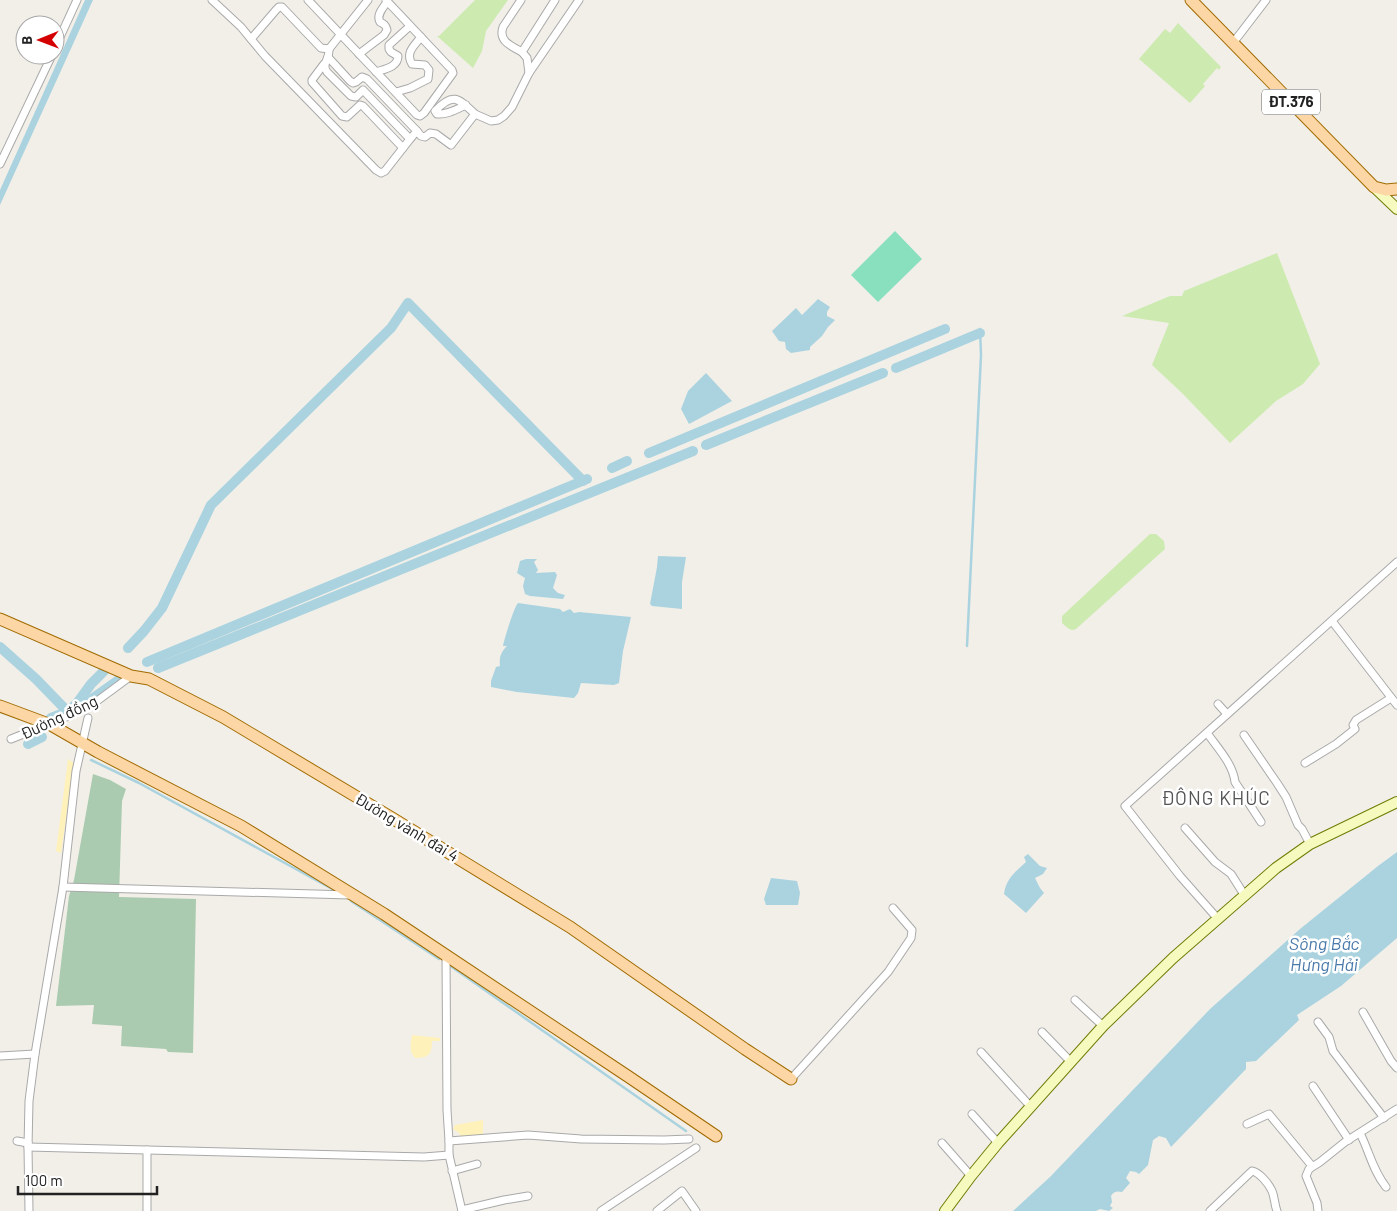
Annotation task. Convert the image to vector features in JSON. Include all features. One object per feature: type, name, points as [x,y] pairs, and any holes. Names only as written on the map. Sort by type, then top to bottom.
[{"type":"main road","name":"ĐT.376","points":[[1191,0],[1374,187]]},
{"type":"main road","points":[[1374,187],[1386,190],[1397,189]]},
{"type":"main road","name":"Đường vành đai 4","points":[[0,618],[131,676],[150,679],[223,718],[392,818],[570,927],[745,1050],[791,1079]]},
{"type":"main road","points":[[0,706],[48,724],[241,826],[354,895],[446,955],[716,1136]]},
{"type":"street","points":[[65,27],[78,0]]},
{"type":"street","points":[[212,0],[241,27],[265,56],[380,173],[385,171],[417,131]]},
{"type":"street","points":[[308,0],[341,35],[376,72],[396,92],[417,115],[420,116],[424,113],[453,73],[386,1],[378,19],[387,27],[387,30],[384,35],[359,54]]},
{"type":"street","points":[[368,0],[341,35],[312,82],[342,116],[347,117],[360,105],[363,106],[403,148]]},
{"type":"street","points":[[521,0],[502,31],[502,38],[507,44],[522,52],[527,58],[529,73]]},
{"type":"street","points":[[522,52],[555,0]]},
{"type":"street","points":[[466,106],[475,114],[491,121],[498,120],[504,116],[512,107],[529,73],[579,0]]},
{"type":"street","points":[[1233,43],[1266,0]]},
{"type":"street","points":[[251,39],[278,7],[282,7],[350,81],[353,83],[365,77],[421,136],[425,137],[430,133],[436,134],[451,145],[475,114]]},
{"type":"street","points":[[376,72],[396,63],[398,56],[390,52],[389,45],[410,26]]},
{"type":"street","points":[[396,92],[410,88],[428,79],[429,70],[425,65],[412,64],[409,59],[410,50],[421,37]]},
{"type":"street","points":[[327,57],[324,68],[351,96],[356,97],[363,90],[410,139]]},
{"type":"street","points":[[0,164],[47,65]]},
{"type":"street","points":[[1374,187],[1397,209]]},
{"type":"street","points":[[1218,919],[1180,876],[1125,806],[1397,562]]},
{"type":"street","points":[[1332,621],[1397,705]]},
{"type":"street","name":"Đường đồng","points":[[11,739],[93,704],[131,676]]},
{"type":"street","points":[[1305,763],[1336,744],[1355,729],[1353,725],[1356,720],[1391,698]]},
{"type":"street","points":[[1218,704],[1227,714]]},
{"type":"street","points":[[29,1211],[29,1101],[34,1054],[63,887],[76,771],[88,718]]},
{"type":"street","points":[[1207,732],[1225,758],[1234,775],[1235,782],[1261,822]]},
{"type":"street","points":[[1244,735],[1286,797],[1298,825],[1310,844]]},
{"type":"street","points":[[945,1211],[998,1143],[1102,1026],[1173,958],[1276,868],[1310,844],[1397,802]]},
{"type":"street","points":[[1185,828],[1215,862],[1231,874],[1245,896]]},
{"type":"street","points":[[63,887],[354,895]]},
{"type":"street","points":[[791,1079],[888,972],[911,938],[912,930],[893,908]]},
{"type":"street","points":[[446,955],[449,1155],[462,1210],[528,1196]]},
{"type":"street","points":[[1075,1000],[1102,1026]]},
{"type":"street","points":[[1364,1012],[1391,1061],[1397,1068]]},
{"type":"street","points":[[1318,1022],[1329,1037],[1333,1051],[1384,1118]]},
{"type":"street","points":[[1042,1032],[1071,1062]]},
{"type":"street","points":[[980,1052],[1031,1107]]},
{"type":"street","points":[[0,1056],[34,1054]]},
{"type":"street","points":[[1313,1086],[1349,1140]]},
{"type":"street","points":[[1318,1211],[1317,1203],[1306,1176],[1308,1169],[1397,1108]]},
{"type":"street","points":[[972,1114],[998,1143]]},
{"type":"street","points":[[1247,1124],[1269,1114],[1312,1166]]},
{"type":"street","points":[[1360,1133],[1374,1169],[1386,1187]]},
{"type":"street","points":[[449,1141],[528,1135],[581,1139],[689,1139]]},
{"type":"street","points":[[17,1141],[28,1145],[147,1150],[424,1157],[449,1155]]},
{"type":"street","points":[[942,1142],[971,1176]]},
{"type":"street","points":[[601,1211],[696,1148]]},
{"type":"street","points":[[147,1150],[147,1211]]},
{"type":"street","points":[[452,1171],[477,1164]]},
{"type":"street","points":[[1210,1211],[1252,1172],[1260,1176],[1272,1189],[1273,1202],[1277,1211]]},
{"type":"street","points":[[656,1211],[682,1192],[696,1211]]},
{"type":"green space","points":[[475,0],[508,0],[486,31],[482,51],[473,68],[437,36]]},
{"type":"green space","points":[[1178,23],[1221,67],[1219,70],[1217,68],[1203,84],[1205,86],[1190,103],[1139,59],[1165,29],[1170,33]]},
{"type":"green space","points":[[895,231],[922,259],[878,302],[851,275]]},
{"type":"green space","points":[[1277,253],[1320,364],[1303,384],[1276,401],[1230,443],[1152,365],[1169,323],[1122,316],[1170,296],[1182,296],[1184,291]]},
{"type":"green space","points":[[1150,534],[1156,534],[1164,541],[1165,549],[1076,629],[1070,629],[1062,623],[1062,616]]},
{"type":"green space","points":[[93,774],[110,780],[126,789],[122,801],[119,897],[196,899],[193,1053],[121,1046],[122,1026],[92,1024],[94,1005],[56,1006],[69,896],[74,880]]},
{"type":"sand","points":[[68,759],[74,763],[61,853],[56,851]]},
{"type":"sand","points":[[412,1035],[440,1038],[440,1041],[432,1041],[431,1050],[428,1055],[415,1058],[411,1049]]},
{"type":"sand","points":[[483,1120],[483,1133],[480,1135],[462,1138],[453,1129],[455,1125]]},
{"type":"water","points":[[85,0],[93,0],[65,62],[65,45]]},
{"type":"water","points":[[56,65],[64,65],[0,205],[0,190]]},
{"type":"water","points":[[818,299],[830,307],[827,316],[835,320],[810,347],[810,350],[791,353],[786,349],[785,342],[779,341],[772,331],[796,308],[802,315]]},
{"type":"water","points":[[706,373],[732,401],[689,424],[681,409],[688,391]]},
{"type":"water","points":[[658,556],[686,557],[682,582],[682,609],[652,606],[650,604]]},
{"type":"water","points":[[537,559],[534,562],[538,570],[536,573],[555,572],[557,575],[553,588],[558,593],[565,595],[563,599],[525,594],[523,586],[525,578],[517,573],[520,561]]},
{"type":"water","points":[[518,603],[560,609],[563,612],[570,609],[574,613],[631,617],[623,651],[619,683],[614,685],[581,683],[578,693],[574,698],[517,692],[491,687],[496,667],[500,666],[501,655],[507,646],[503,646]]},
{"type":"water","name":"Sông Bắc Hưng Hải","points":[[1397,852],[1397,938],[1341,986],[1297,1015],[1299,1020],[1256,1061],[1246,1062],[1246,1069],[1171,1147],[1166,1138],[1159,1136],[1153,1140],[1148,1165],[1139,1174],[1130,1171],[1126,1178],[1130,1183],[1122,1192],[1113,1193],[1111,1196],[1112,1202],[1110,1206],[1113,1208],[1109,1211],[1100,1209],[1096,1211],[1013,1211],[1051,1176],[1210,1009],[1300,929]]},
{"type":"water","points":[[1028,854],[1040,866],[1047,868],[1043,874],[1035,878],[1044,893],[1026,913],[1004,894],[1009,880],[1026,862],[1024,857]]},
{"type":"water","points":[[771,878],[797,881],[800,893],[798,905],[766,905],[764,899]]},
{"type":"waterway","points":[[128,648],[162,608],[211,505],[391,328],[408,303],[583,481]]},
{"type":"waterway","points":[[649,453],[945,329]]},
{"type":"waterway","points":[[967,646],[981,355],[980,329]]},
{"type":"waterway","points":[[896,368],[980,333]]},
{"type":"waterway","points":[[706,445],[883,373]]},
{"type":"waterway","points":[[158,668],[693,451]]},
{"type":"waterway","points":[[612,468],[627,461]]},
{"type":"waterway","points":[[147,662],[587,479]]},
{"type":"waterway","points":[[0,647],[36,679],[68,712]]},
{"type":"waterway","points":[[78,702],[91,684],[104,671]]},
{"type":"waterway","points":[[51,718],[69,711],[78,702],[86,703],[120,679]]},
{"type":"waterway","points":[[28,744],[42,737]]},
{"type":"waterway","points":[[91,760],[139,783],[334,890]]},
{"type":"waterway","points":[[351,901],[439,959]]},
{"type":"waterway","points":[[449,965],[686,1131]]},
{"type":"district","name":"ĐÔNG KHÚC","points":[[1216,798]]}]
